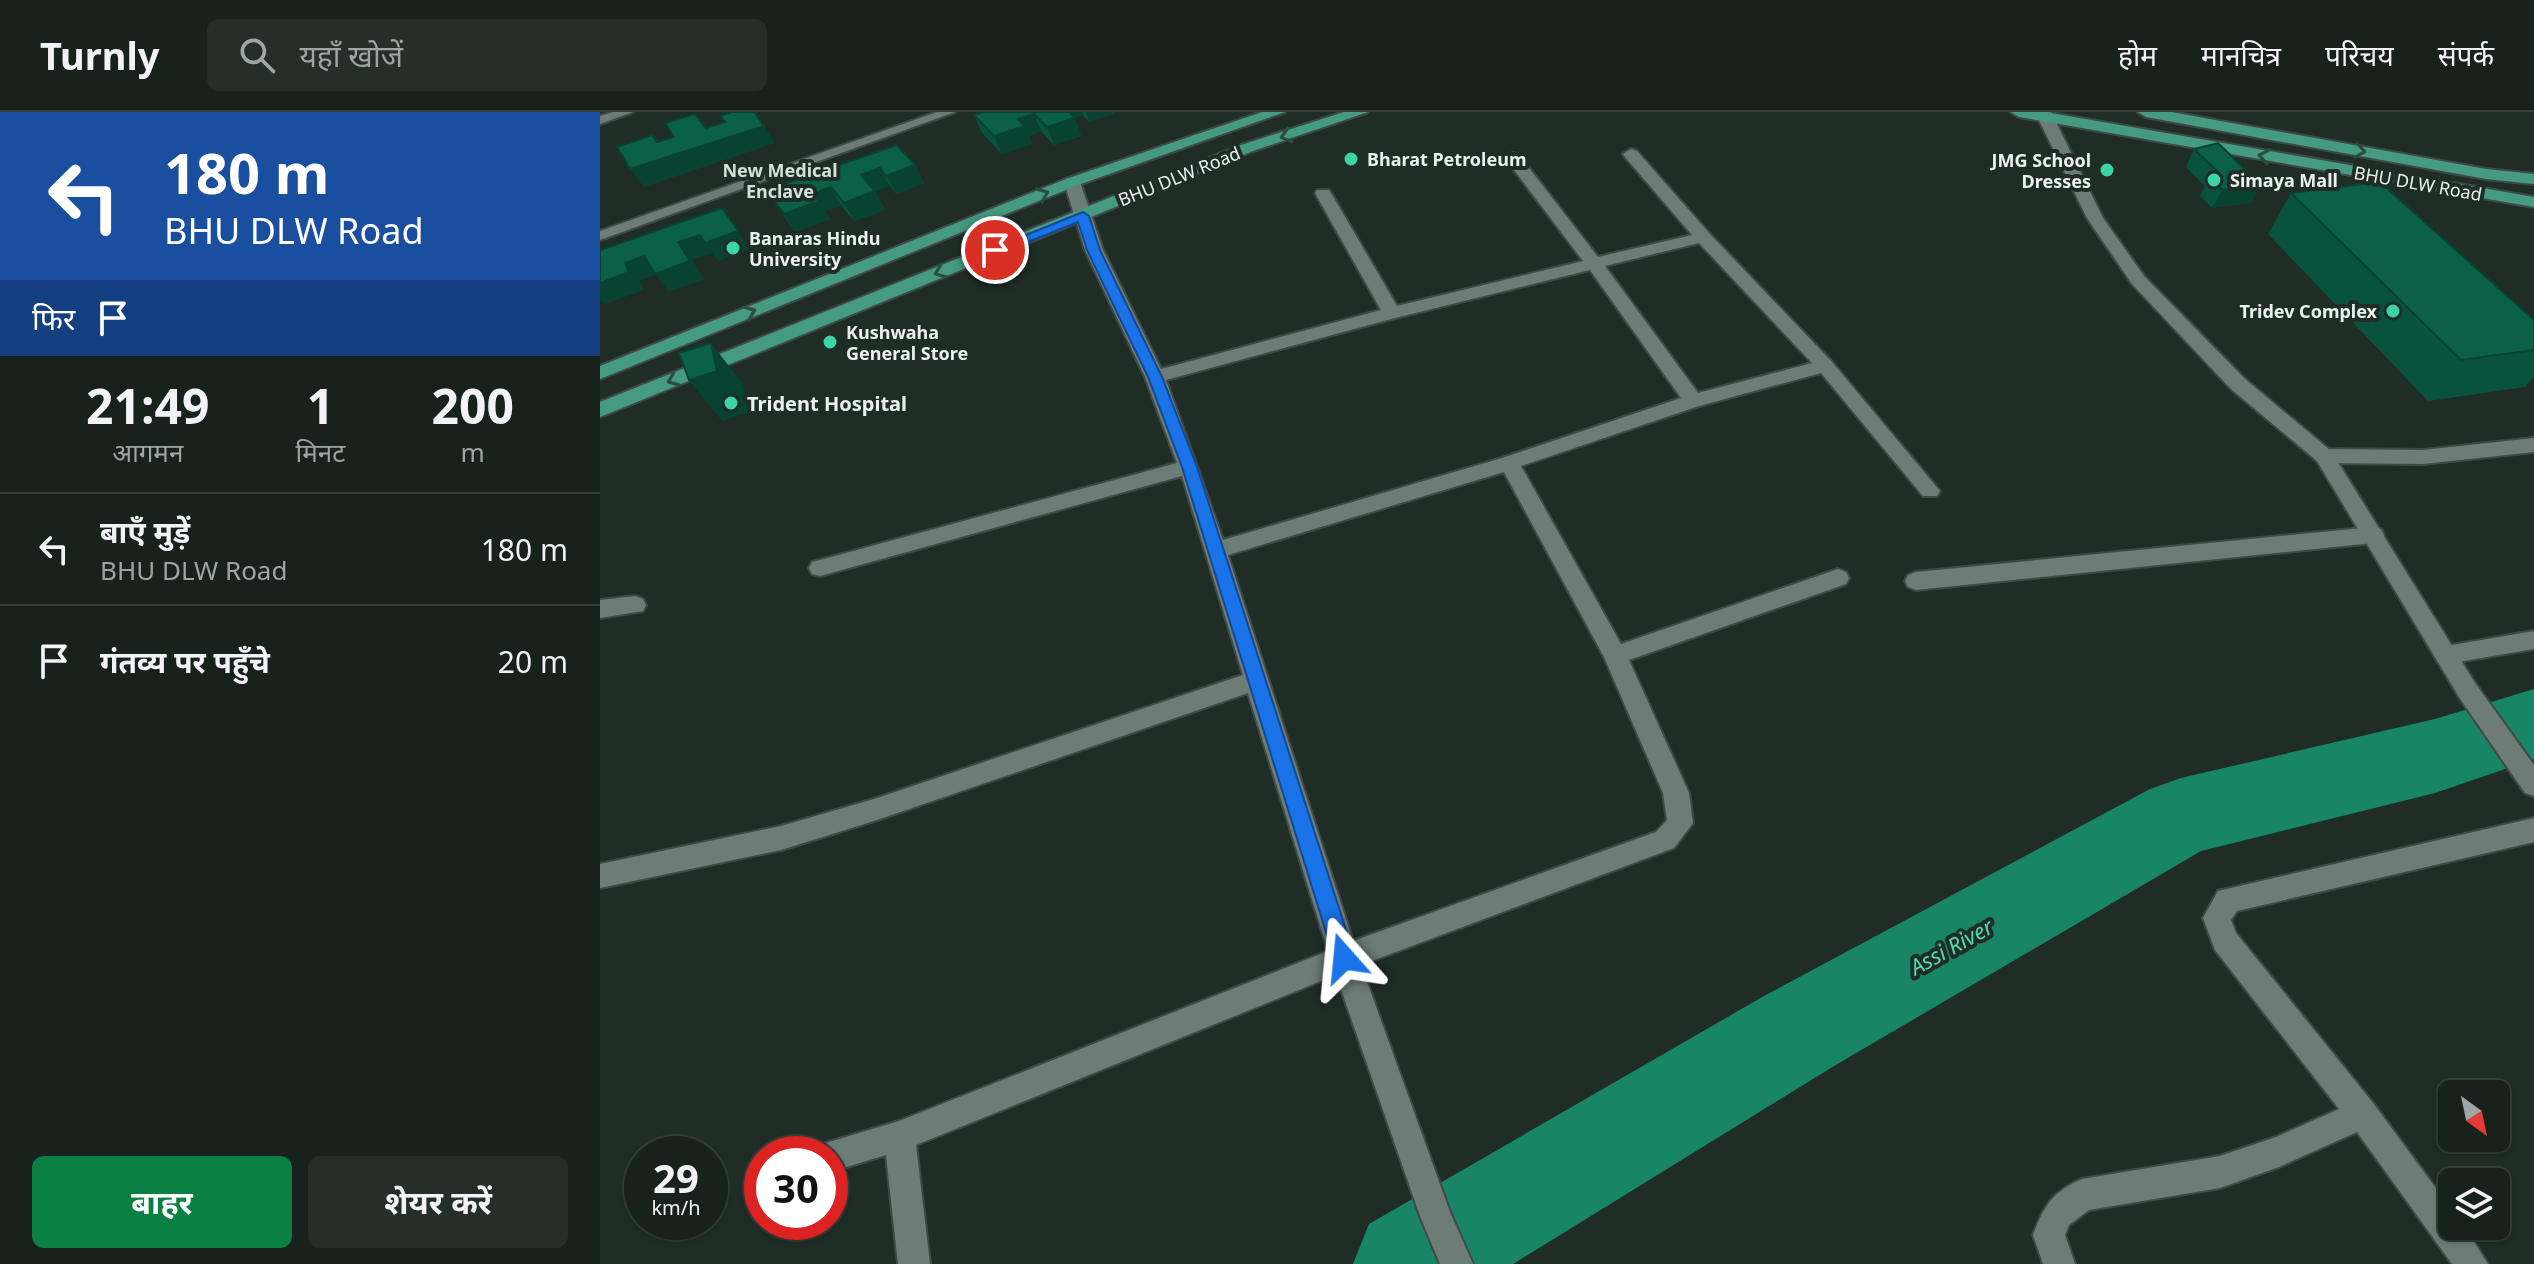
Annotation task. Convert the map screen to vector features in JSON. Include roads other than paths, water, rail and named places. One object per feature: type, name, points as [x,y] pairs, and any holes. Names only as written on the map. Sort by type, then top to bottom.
[{"type":"main road","name":"BHU DLW Road","points":[[600,373],[1072,182],[1277,112]]},
{"type":"main road","name":"BHU DLW Road","points":[[600,410],[1247,148],[1360,112]]},
{"type":"main road","name":"BHU DLW Road","points":[[2019,112],[2534,202]]},
{"type":"main road","name":"BHU DLW Road","points":[[2146,112],[2486,174],[2534,179]]},
{"type":"street","points":[[2044,114],[2095,218],[2138,280],[2238,384],[2324,456],[2467,690],[2531,781]]},
{"type":"street","points":[[1631,154],[1703,237],[1825,366],[1930,491]]},
{"type":"street","points":[[1513,158],[1693,401]]},
{"type":"street","points":[[1072,182],[1094,250],[1155,377],[1189,467],[1344,958],[1436,1216],[1457,1264]]},
{"type":"street","points":[[1323,193],[1392,313]]},
{"type":"street","points":[[1155,377],[1392,313],[1703,237]]},
{"type":"street","points":[[1216,550],[1509,463],[1693,401],[1825,366]]},
{"type":"street","points":[[2324,456],[2423,457],[2534,445]]},
{"type":"street","points":[[848,1151],[899,1136],[1344,958],[1665,840],[1680,823],[1676,793],[1615,655],[1509,463]]},
{"type":"street","points":[[820,568],[1189,467]]},
{"type":"street","points":[[1916,581],[2373,535]]},
{"type":"street","points":[[1615,655],[1838,578]]},
{"type":"street","points":[[600,609],[635,605]]},
{"type":"street","points":[[2446,655],[2534,640]]},
{"type":"street","points":[[600,876],[781,838],[874,810],[1257,680]]},
{"type":"street","points":[[2472,1264],[2362,1114],[2225,941],[2217,918],[2228,900],[2534,830]]},
{"type":"street","points":[[2059,1264],[2049,1235],[2057,1214],[2082,1195],[2220,1172],[2279,1151],[2362,1114]]},
{"type":"street","points":[[899,1136],[914,1264]]},
{"type":"lane","points":[[600,120],[627,112]]},
{"type":"lane","points":[[600,236],[949,112]]},
{"type":"waterway","name":"Assi River","points":[[1409,1264],[1799,1031],[2181,817],[2435,756],[2534,724]]},
{"type":"place","name":"Bharat Petroleum","points":[[1351,159]]},
{"type":"place","name":"JMG School Dresses","points":[[2107,170]]},
{"type":"place","name":"Simaya Mall","points":[[2214,180]]},
{"type":"place","name":"Banaras Hindu University","points":[[733,248]]},
{"type":"place","name":"Tridev Complex","points":[[2393,311]]},
{"type":"place","name":"Kushwaha General Store","points":[[830,342]]},
{"type":"place","name":"Trident Hospital","points":[[731,403]]},
{"type":"district","name":"New Medical Enclave","points":[[780,180]]}]
